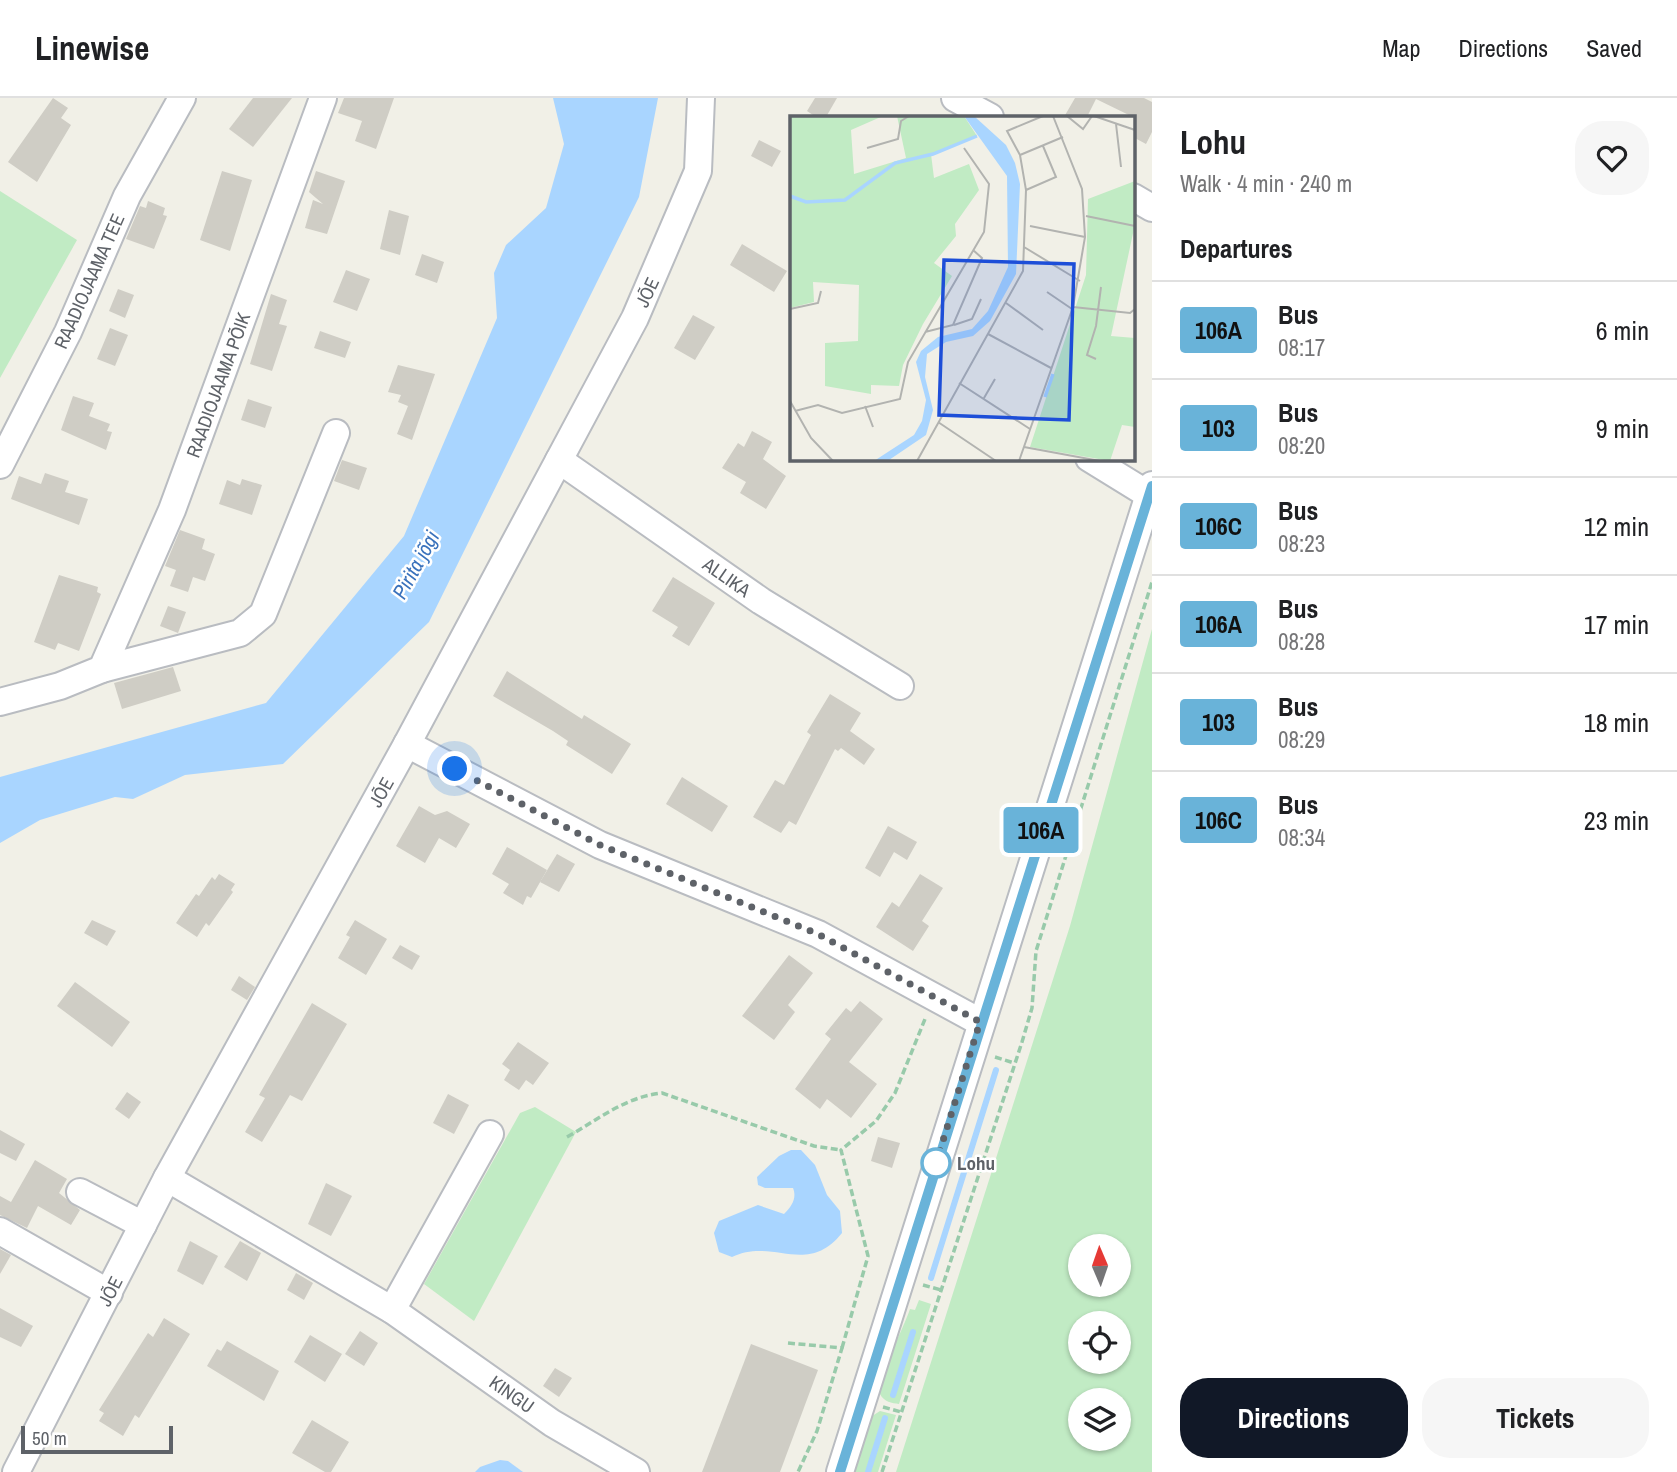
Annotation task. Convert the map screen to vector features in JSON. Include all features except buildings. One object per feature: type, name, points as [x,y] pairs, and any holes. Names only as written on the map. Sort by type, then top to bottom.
[{"type":"street","name":"RAADIOJAAMA TEE","points":[[0,465],[68,332],[127,196],[182,98]]},
{"type":"street","name":"RAADIOJAAMA PÕIK","points":[[103,669],[172,510],[323,98]]},
{"type":"street","name":"JÕE","points":[[16,1472],[167,1178],[407,744],[635,318],[698,171],[701,98]]},
{"type":"street","points":[[955,98],[988,116]]},
{"type":"street","points":[[1134,198],[1152,208]]},
{"type":"street","points":[[0,702],[60,686],[103,669],[240,633],[263,614],[336,433]]},
{"type":"street","name":"ALLIKA","points":[[559,460],[761,600],[900,686]]},
{"type":"street","points":[[840,1472],[980,1022],[1151,490],[1093,460]]},
{"type":"street","points":[[407,744],[600,845],[818,934],[980,1022]]},
{"type":"street","points":[[392,1310],[490,1134]]},
{"type":"street","name":"KINGU","points":[[167,1178],[392,1310],[552,1423],[636,1472]]},
{"type":"street","points":[[80,1192],[143,1225]]},
{"type":"street","points":[[0,1231],[109,1293]]},
{"type":"path","points":[[882,1472],[1032,1008],[1037,951],[1152,582]]},
{"type":"path","points":[[568,1137],[614,1108],[640,1096],[662,1093],[814,1146],[841,1150],[876,1121],[895,1093],[934,997]]},
{"type":"path","points":[[798,1472],[817,1431],[868,1256],[841,1150]]},
{"type":"path","points":[[917,1296],[921,1284],[941,1290]]},
{"type":"path","points":[[788,1343],[842,1348]]},
{"type":"green space","points":[[0,191],[77,240],[0,378]]},
{"type":"green space","points":[[1152,629],[1152,1472],[896,1472],[1070,926]]},
{"type":"green space","points":[[535,1107],[576,1132],[474,1321],[424,1284],[520,1113]]},
{"type":"green space","points":[[919,1300],[931,1304],[899,1404],[891,1403],[880,1394],[882,1379],[910,1309],[915,1310]]},
{"type":"green space","points":[[880,1411],[896,1415],[878,1472],[852,1472],[869,1418]]},
{"type":"water","name":"Pirita jõgi","points":[[553,98],[658,98],[639,197],[429,622],[283,764],[185,775],[133,799],[115,797],[40,820],[0,843],[0,777],[266,703],[404,536],[497,318],[494,273],[506,245],[546,208],[564,144]]},
{"type":"water","points":[[791,1150],[801,1150],[815,1165],[827,1195],[840,1211],[842,1233],[829,1246],[816,1253],[803,1255],[762,1251],[732,1257],[719,1252],[714,1233],[719,1221],[758,1205],[784,1214],[789,1208],[794,1199],[793,1188],[765,1188],[758,1185],[757,1177],[779,1156]]},
{"type":"water","points":[[500,1460],[508,1461],[523,1472],[475,1472],[480,1467]]},
{"type":"waterway","points":[[931,1278],[996,1070]]},
{"type":"waterway","points":[[893,1395],[913,1332]]},
{"type":"waterway","points":[[868,1472],[885,1418]]},
{"type":"bus line","name":"106A","points":[[840,1472],[980,1022],[1152,486]]},
{"type":"place","name":"Lohu","points":[[936,1163]]},
{"type":"route","points":[[455,769],[600,845],[818,934],[980,1022],[936,1163]]}]
